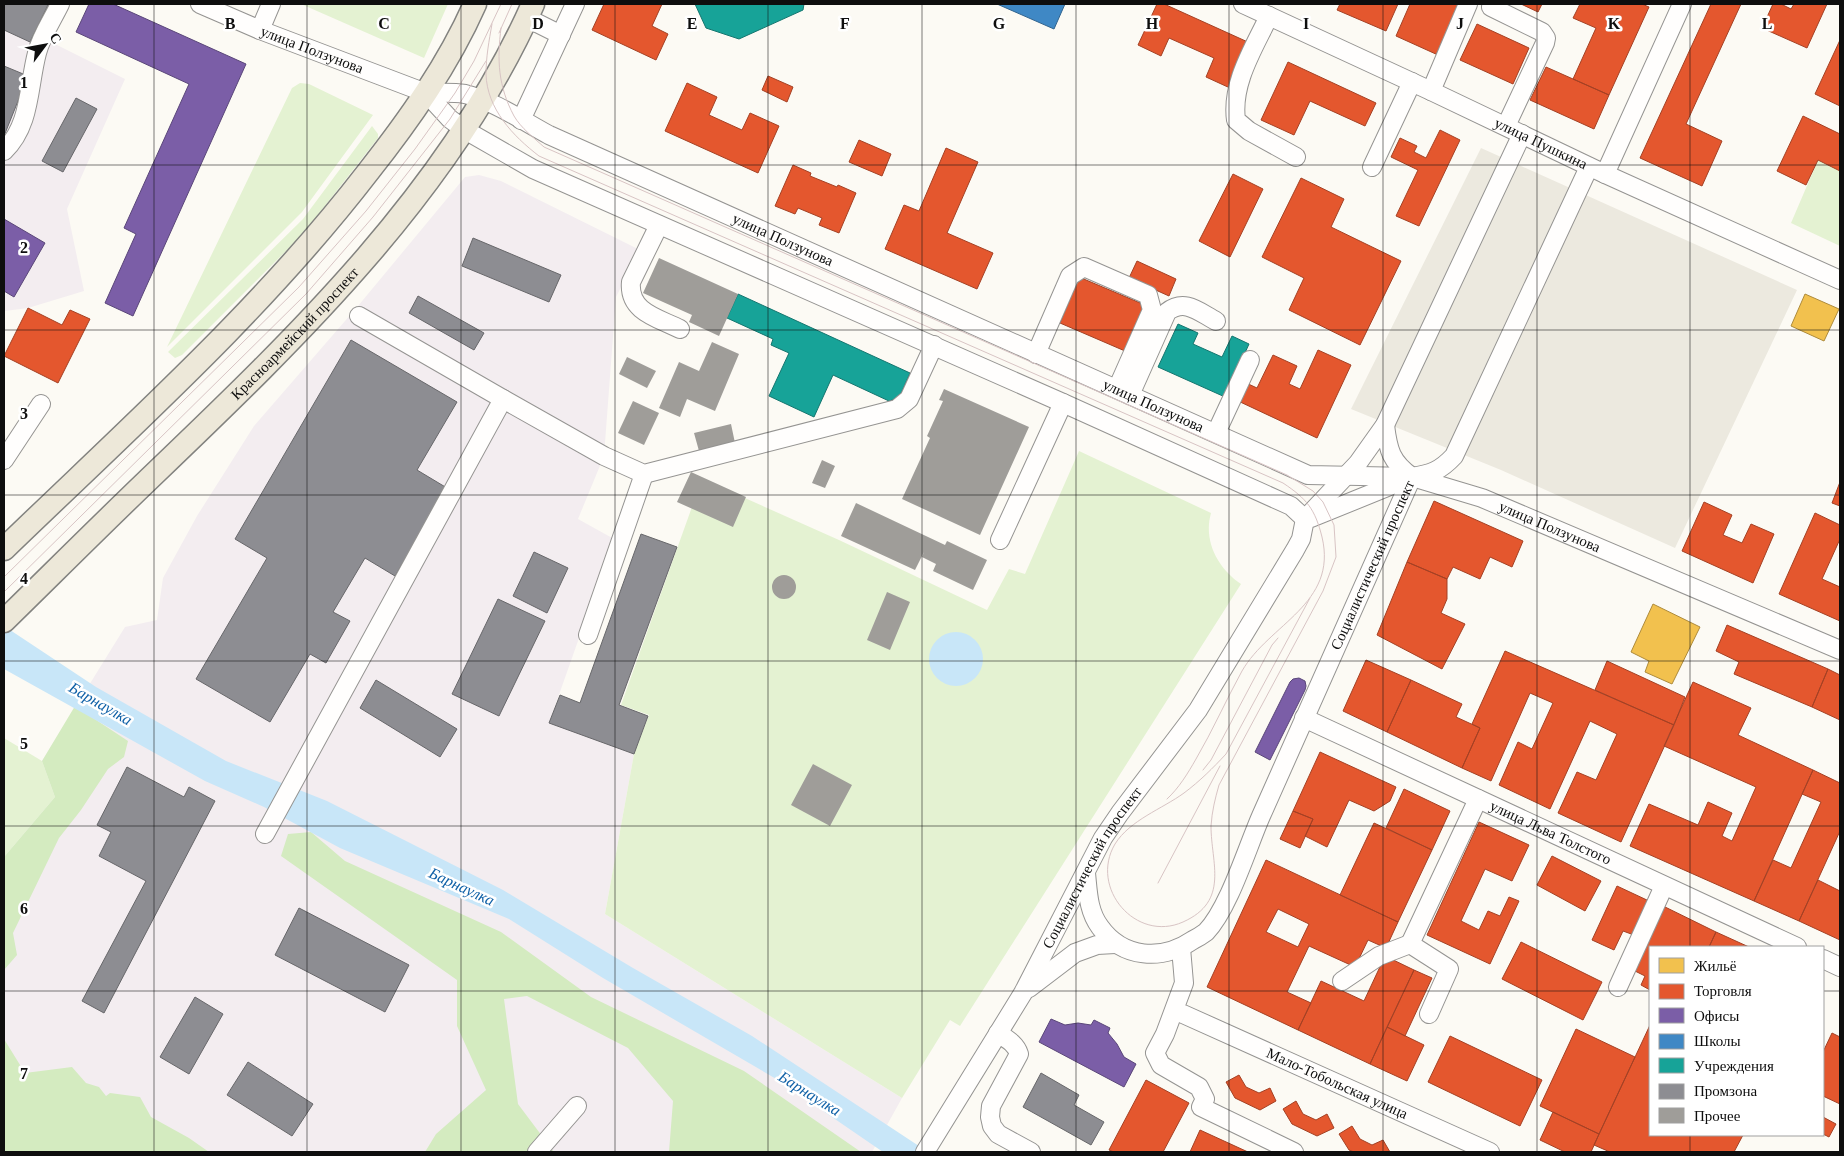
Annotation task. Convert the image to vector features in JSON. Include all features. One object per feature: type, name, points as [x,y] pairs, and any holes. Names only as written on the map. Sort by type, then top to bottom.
[{"type":"main road","points":[[4,549],[217,342],[303,253],[397,136],[426,93],[475,4]]},
{"type":"main road","name":"Красноармейский проспект","points":[[4,621],[254,379],[342,286],[390,228],[465,130],[519,36],[530,11]]},
{"type":"street","points":[[4,151],[15,139],[22,125],[37,51],[60,4]]},
{"type":"street","name":"улица Ползунова","points":[[200,4],[260,30],[426,93],[455,93],[483,101],[558,139],[1308,475],[1412,477],[1482,498],[1840,650]]},
{"type":"street","points":[[260,30],[271,4]]},
{"type":"street","points":[[522,120],[574,4]]},
{"type":"street","name":"улица Пушкина","points":[[1243,4],[1506,126],[1597,171],[1840,280]]},
{"type":"street","points":[[1431,91],[1468,4]]},
{"type":"street","name":"Социалистический проспект","points":[[1115,944],[1131,952],[1156,954],[1181,948],[1206,932],[1223,906],[1258,822],[1412,477],[1430,474],[1440,469],[1454,456],[1682,4]]},
{"type":"street","points":[[1491,7],[1542,32],[1546,38],[1506,126]]},
{"type":"street","points":[[530,11],[561,35]]},
{"type":"street","points":[[1269,16],[1237,87],[1236,120],[1249,131],[1296,156]]},
{"type":"street","points":[[1372,167],[1412,82]]},
{"type":"street","points":[[426,93],[442,112],[465,130],[533,169],[934,345],[1291,506],[1305,519]]},
{"type":"street","points":[[1305,519],[1358,463],[1385,425],[1522,134]]},
{"type":"street","points":[[659,225],[631,282],[630,291],[640,310],[680,329]]},
{"type":"street","points":[[1036,354],[1070,276],[1084,267],[1148,296],[1152,310],[1123,392]]},
{"type":"street","points":[[1123,392],[1167,312],[1174,307],[1188,306],[1216,320]]},
{"type":"street","points":[[359,316],[604,456],[644,474],[897,409],[909,399],[934,345]]},
{"type":"street","points":[[1216,433],[1250,360]]},
{"type":"street","points":[[265,834],[503,399]]},
{"type":"street","points":[[1000,540],[1063,403]]},
{"type":"street","points":[[4,460],[41,404]]},
{"type":"street","points":[[1385,425],[1387,445],[1393,459],[1401,469],[1412,477]]},
{"type":"street","points":[[588,635],[644,474]]},
{"type":"street","points":[[1305,519],[1329,512],[1412,477]]},
{"type":"street","name":"Социалистический проспект","points":[[925,1152],[1023,993],[1103,838],[1198,710],[1300,539],[1305,519]]},
{"type":"street","name":"улица Льва Толстого","points":[[1304,718],[1795,946]]},
{"type":"street","points":[[1342,981],[1379,956],[1410,944],[1478,799]]},
{"type":"street","points":[[1086,873],[1089,904],[1099,926],[1115,944]]},
{"type":"street","points":[[1618,987],[1664,886]]},
{"type":"street","points":[[1023,993],[1075,953],[1097,944],[1115,944]]},
{"type":"street","points":[[1410,944],[1449,970],[1429,1014]]},
{"type":"street","points":[[1181,948],[1184,983],[1156,1053],[1161,1065],[1199,1087],[1205,1099],[1201,1107],[1294,1152]]},
{"type":"street","points":[[1824,959],[1840,967]]},
{"type":"street","name":"Мало-Тобольская улица","points":[[1183,1014],[1490,1152]]},
{"type":"street","points":[[998,1033],[1018,1049],[1019,1054],[991,1106],[992,1126],[998,1134],[1031,1152]]},
{"type":"street","points":[[537,1152],[577,1106]]},
{"type":"shaded area","points":[[4,4],[71,4],[51,42],[125,79],[67,209],[84,291],[28,308],[5,311],[4,313]]},
{"type":"shaded area","points":[[1481,148],[1797,290],[1675,548],[1501,470],[1351,409]]},
{"type":"shaded area","points":[[479,175],[501,181],[640,250],[616,297],[604,456],[578,519],[614,539],[549,723],[634,754],[605,914],[902,1098],[872,1152],[4,1152],[4,857],[55,797],[42,761],[125,627],[157,620],[163,578],[197,516],[254,426],[358,306],[465,177]]},
{"type":"green space","points":[[301,4],[448,4],[424,58]]},
{"type":"green space","points":[[300,83],[309,84],[373,115],[302,212],[167,347],[292,88]]},
{"type":"green space","points":[[372,126],[378,134],[378,138],[303,234],[182,355],[175,358],[168,352],[303,219]]},
{"type":"green space","points":[[1818,160],[1840,171],[1840,246],[1791,223]]},
{"type":"green space","points":[[1079,451],[1211,513],[1209,534],[1214,553],[1225,570],[1241,584],[960,1026],[950,1020],[902,1098],[605,914],[634,754],[649,715],[621,705],[702,479],[839,540],[987,610],[1009,569],[1025,574]]},
{"type":"green space","points":[[75,706],[128,741],[124,757],[108,769],[81,810],[59,838],[13,933],[17,955],[4,970],[4,857],[55,797],[42,761]]},
{"type":"green space","points":[[4,738],[42,761],[55,797],[4,857]]},
{"type":"green space","points":[[311,832],[345,861],[501,932],[591,997],[744,1071],[861,1152],[669,1152],[673,1101],[628,1048],[527,996],[504,999],[518,1104],[554,1152],[425,1152],[436,1134],[486,1090],[457,1026],[457,980],[281,856],[288,834]]},
{"type":"green space","points":[[4,1039],[25,1073],[72,1067],[86,1083],[99,1087],[106,1096],[110,1093],[140,1097],[151,1117],[189,1138],[209,1152],[4,1152]]},
{"type":"water","name":"Барнаулка","points":[[4,626],[96,687],[226,761],[327,801],[503,890],[633,968],[752,1036],[928,1152],[883,1152],[778,1080],[603,978],[509,919],[340,848],[264,807],[205,781],[4,669]]},
{"type":"water","points":[[951,632],[961,632],[971,636],[979,644],[983,659],[979,674],[971,682],[961,686],[951,686],[941,682],[933,674],[929,664],[929,654],[933,644],[941,636]]},
{"type":"building: Жильё","points":[[1805,294],[1839,309],[1824,341],[1791,326]]},
{"type":"building: Жильё","points":[[1653,604],[1700,627],[1672,684],[1645,672],[1649,661],[1631,652]]},
{"type":"building: Торговля","points":[[604,4],[662,4],[652,26],[668,34],[656,60],[592,30]]},
{"type":"building: Торговля","points":[[1157,4],[1164,4],[1250,43],[1230,88],[1206,77],[1214,58],[1169,38],[1161,56],[1138,45]]},
{"type":"building: Торговля","points":[[1340,4],[1398,4],[1386,31],[1337,10]]},
{"type":"building: Торговля","points":[[1410,4],[1461,4],[1438,55],[1396,36]]},
{"type":"building: Торговля","points":[[1521,4],[1542,4],[1538,12]]},
{"type":"building: Торговля","points":[[1580,4],[1642,4],[1649,7],[1609,95],[1573,79],[1596,28],[1573,18]]},
{"type":"building: Торговля","points":[[1711,4],[1741,4],[1686,124],[1722,141],[1702,186],[1640,158]]},
{"type":"building: Торговля","points":[[1773,4],[1781,4],[1791,9],[1794,4],[1827,4],[1807,48],[1762,28]]},
{"type":"building: Торговля","points":[[1477,24],[1529,48],[1513,84],[1460,60]]},
{"type":"building: Торговля","points":[[1840,40],[1840,106],[1815,94]]},
{"type":"building: Торговля","points":[[1288,62],[1376,103],[1365,126],[1310,101],[1294,135],[1261,120]]},
{"type":"building: Торговля","points":[[1546,67],[1609,95],[1594,129],[1530,100]]},
{"type":"building: Торговля","points":[[768,76],[793,87],[787,102],[762,90]]},
{"type":"building: Торговля","points":[[687,83],[717,97],[709,115],[742,130],[750,113],[779,126],[758,173],[665,131]]},
{"type":"building: Торговля","points":[[1803,116],[1840,134],[1840,171],[1818,160],[1806,185],[1777,171]]},
{"type":"building: Торговля","points":[[1440,130],[1460,140],[1419,226],[1396,216],[1418,170],[1391,157],[1400,138],[1417,146],[1414,152],[1426,158]]},
{"type":"building: Торговля","points":[[859,140],[891,154],[882,176],[849,162]]},
{"type":"building: Торговля","points":[[946,148],[978,162],[947,233],[993,253],[977,289],[885,249],[904,205],[919,211]]},
{"type":"building: Торговля","points":[[793,165],[811,173],[810,176],[856,193],[839,233],[819,225],[822,218],[798,208],[795,214],[775,206]]},
{"type":"building: Торговля","points":[[1233,174],[1263,189],[1230,257],[1199,241]]},
{"type":"building: Торговля","points":[[1301,178],[1344,199],[1331,227],[1401,261],[1360,345],[1289,310],[1304,278],[1262,257]]},
{"type":"building: Торговля","points":[[1137,261],[1176,279],[1169,296],[1129,278]]},
{"type":"building: Торговля","points":[[1079,277],[1145,305],[1125,351],[1060,323]]},
{"type":"building: Торговля","points":[[28,308],[62,325],[70,310],[90,319],[58,383],[4,356]]},
{"type":"building: Торговля","points":[[1318,350],[1351,365],[1317,438],[1236,400],[1244,382],[1257,388],[1273,355],[1297,366],[1289,384],[1300,389]]},
{"type":"building: Торговля","points":[[1840,482],[1840,506],[1832,503]]},
{"type":"building: Торговля","points":[[1434,501],[1523,541],[1512,567],[1490,557],[1480,579],[1453,567],[1447,579],[1407,562]]},
{"type":"building: Торговля","points":[[1704,502],[1732,515],[1723,535],[1742,543],[1751,524],[1774,534],[1753,583],[1682,551]]},
{"type":"building: Торговля","points":[[1815,513],[1840,525],[1840,539],[1822,579],[1840,587],[1840,621],[1779,594]]},
{"type":"building: Торговля","points":[[1407,562],[1447,579],[1447,599],[1441,613],[1465,624],[1442,669],[1377,635]]},
{"type":"building: Торговля","points":[[1727,625],[1828,669],[1812,707],[1734,674],[1739,662],[1716,651]]},
{"type":"building: Торговля","points":[[1505,651],[1674,725],[1621,842],[1558,813],[1577,772],[1596,780],[1617,734],[1590,721],[1550,809],[1499,785],[1518,742],[1532,749],[1553,703],[1530,693],[1491,781],[1462,768],[1480,728],[1472,724]]},
{"type":"building: Торговля","points":[[1366,660],[1411,680],[1387,732],[1343,711]]},
{"type":"building: Торговля","points":[[1607,661],[1685,697],[1674,725],[1595,690]]},
{"type":"building: Торговля","points":[[1828,669],[1840,675],[1840,720],[1812,707]]},
{"type":"building: Торговля","points":[[1411,680],[1462,704],[1456,717],[1480,728],[1462,768],[1387,732]]},
{"type":"building: Торговля","points":[[1693,682],[1751,708],[1738,735],[1813,770],[1754,901],[1630,846],[1649,804],[1698,825],[1708,802],[1732,813],[1722,836],[1732,841],[1756,787],[1664,746]]},
{"type":"building: Торговля","points":[[1320,752],[1396,787],[1390,801],[1374,811],[1349,800],[1327,847],[1305,836],[1313,819],[1293,811]]},
{"type":"building: Торговля","points":[[1813,770],[1840,783],[1840,831],[1799,921],[1754,901],[1773,860],[1791,868],[1821,802],[1802,794]]},
{"type":"building: Торговля","points":[[1404,789],[1450,811],[1432,850],[1386,828]]},
{"type":"building: Торговля","points":[[1293,811],[1313,819],[1300,848],[1280,839]]},
{"type":"building: Торговля","points":[[1479,822],[1529,845],[1512,881],[1485,869],[1461,921],[1479,930],[1488,911],[1500,916],[1509,897],[1519,901],[1490,964],[1427,935]]},
{"type":"building: Торговля","points":[[1374,823],[1432,850],[1398,922],[1340,895]]},
{"type":"building: Торговля","points":[[1552,856],[1601,881],[1585,911],[1537,885]]},
{"type":"building: Торговля","points":[[1266,860],[1398,922],[1386,948],[1368,940],[1355,967],[1309,946],[1287,992],[1311,1003],[1298,1030],[1207,987]],"holes":[[[1278,909],[1309,924],[1298,947],[1266,932]]]},
{"type":"building: Торговля","points":[[1818,880],[1840,891],[1840,940],[1799,921]]},
{"type":"building: Торговля","points":[[1617,886],[1649,901],[1634,935],[1623,931],[1614,950],[1592,940]]},
{"type":"building: Торговля","points":[[1661,905],[1716,932],[1709,946],[1649,946],[1649,989],[1641,985],[1645,976],[1631,969]]},
{"type":"building: Торговля","points":[[1716,932],[1747,946],[1709,946]]},
{"type":"building: Торговля","points":[[1521,942],[1602,982],[1583,1020],[1502,979]]},
{"type":"building: Торговля","points":[[1385,956],[1414,970],[1370,1064],[1298,1030],[1321,981],[1364,1001]]},
{"type":"building: Торговля","points":[[1414,970],[1432,978],[1405,1036],[1387,1027]]},
{"type":"building: Торговля","points":[[1387,1027],[1424,1045],[1407,1081],[1370,1064]]},
{"type":"building: Торговля","points":[[1649,1027],[1649,1136],[1742,1136],[1734,1152],[1610,1152],[1594,1145]]},
{"type":"building: Торговля","points":[[1576,1029],[1635,1057],[1599,1134],[1540,1106]]},
{"type":"building: Торговля","points":[[1832,1033],[1840,1037],[1840,1104],[1824,1096],[1824,1050]]},
{"type":"building: Торговля","points":[[1450,1036],[1542,1080],[1520,1126],[1428,1082]]},
{"type":"building: Торговля","points":[[1239,1075],[1246,1087],[1259,1093],[1270,1088],[1276,1101],[1260,1110],[1235,1098],[1226,1082]]},
{"type":"building: Торговля","points":[[1146,1080],[1189,1103],[1163,1152],[1114,1152],[1109,1150]]},
{"type":"building: Торговля","points":[[1296,1101],[1303,1114],[1316,1120],[1327,1114],[1334,1128],[1317,1136],[1292,1124],[1283,1109]]},
{"type":"building: Торговля","points":[[1553,1112],[1599,1134],[1591,1152],[1565,1152],[1540,1140]]},
{"type":"building: Торговля","points":[[1824,1118],[1836,1124],[1829,1137],[1824,1134]]},
{"type":"building: Торговля","points":[[1352,1126],[1360,1139],[1372,1145],[1383,1140],[1390,1152],[1354,1152],[1349,1150],[1339,1134]]},
{"type":"building: Торговля","points":[[1200,1130],[1248,1152],[1190,1152]]},
{"type":"building: Офисы","points":[[89,4],[113,4],[246,64],[133,316],[105,303],[136,234],[124,228],[189,84],[76,32]]},
{"type":"building: Офисы","points":[[4,219],[45,243],[14,297],[4,291]]},
{"type":"building: Офисы","points":[[1299,678],[1305,681],[1305,690],[1270,760],[1255,752],[1290,682],[1293,679]]},
{"type":"building: Офисы","points":[[1051,1019],[1065,1025],[1078,1023],[1091,1025],[1094,1020],[1110,1028],[1108,1033],[1124,1057],[1136,1064],[1124,1087],[1039,1042]]},
{"type":"building: Школы","points":[[997,4],[1065,4],[1054,29]]},
{"type":"building: Учреждения","points":[[695,4],[804,4],[803,10],[739,39],[706,28]]},
{"type":"building: Учреждения","points":[[738,294],[910,373],[899,398],[889,401],[833,375],[814,417],[769,396],[789,353],[771,345],[773,339],[727,318]]},
{"type":"building: Учреждения","points":[[1178,324],[1198,333],[1193,344],[1222,357],[1232,336],[1249,344],[1225,397],[1158,367]]},
{"type":"building: Промзона","points":[[4,4],[48,5],[30,42],[4,30]]},
{"type":"building: Промзона","points":[[4,66],[28,76],[4,136]]},
{"type":"building: Промзона","points":[[76,98],[97,109],[63,172],[42,161]]},
{"type":"building: Промзона","points":[[473,238],[561,275],[549,302],[462,266]]},
{"type":"building: Промзона","points":[[418,296],[484,333],[474,350],[409,313]]},
{"type":"building: Промзона","points":[[351,340],[457,402],[417,470],[447,488],[395,576],[365,558],[333,612],[350,621],[326,663],[310,654],[270,722],[196,679],[267,558],[235,539]]},
{"type":"building: Промзона","points":[[641,534],[677,547],[619,705],[648,716],[634,754],[549,723],[560,695],[580,703]]},
{"type":"building: Промзона","points":[[534,552],[568,568],[547,613],[513,596]]},
{"type":"building: Промзона","points":[[498,599],[545,621],[499,716],[452,694]]},
{"type":"building: Промзона","points":[[376,680],[457,729],[440,757],[360,708]]},
{"type":"building: Промзона","points":[[127,767],[184,797],[189,787],[215,801],[104,1013],[82,1001],[146,881],[99,856],[111,832],[97,825]]},
{"type":"building: Промзона","points":[[299,908],[409,965],[385,1012],[275,955]]},
{"type":"building: Промзона","points":[[195,997],[223,1014],[189,1074],[160,1057]]},
{"type":"building: Промзона","points":[[248,1062],[313,1104],[292,1136],[227,1095]]},
{"type":"building: Промзона","points":[[1041,1073],[1079,1095],[1074,1105],[1104,1122],[1091,1145],[1023,1107]]},
{"type":"building: Прочее","points":[[659,258],[738,294],[719,336],[689,322],[692,315],[643,293]]},
{"type":"building: Прочее","points":[[712,342],[739,354],[715,411],[687,399],[680,417],[659,408],[679,362],[699,371]]},
{"type":"building: Прочее","points":[[627,357],[656,371],[647,388],[619,374]]},
{"type":"building: Прочее","points":[[944,389],[1029,427],[980,535],[902,499],[930,438],[927,436],[943,401],[939,400]]},
{"type":"building: Прочее","points":[[633,401],[659,413],[644,445],[618,433]]},
{"type":"building: Прочее","points":[[731,424],[735,443],[699,451],[694,433]]},
{"type":"building: Прочее","points":[[822,460],[835,466],[825,488],[812,483]]},
{"type":"building: Прочее","points":[[691,472],[746,497],[733,527],[677,502]]},
{"type":"building: Прочее","points":[[856,503],[945,545],[947,541],[987,560],[973,590],[933,571],[936,564],[922,557],[924,552],[915,570],[841,536]]},
{"type":"building: Прочее","points":[[784,575],[792,579],[796,587],[792,595],[784,599],[776,595],[772,587],[776,579]]},
{"type":"building: Прочее","points":[[887,592],[910,602],[890,650],[867,640]]},
{"type":"building: Прочее","points":[[813,764],[852,785],[830,826],[791,805]]},
{"type":"tram line","points":[[4,577],[299,287],[366,211],[415,149],[455,93],[474,61],[501,4]]},
{"type":"tram line","points":[[499,33],[512,4]]},
{"type":"tram line","points":[[492,24],[486,74],[487,87],[491,99],[503,121],[520,140],[539,156],[1283,483],[1304,500],[1313,512],[1322,537],[1324,560],[1320,580],[1311,596],[1254,654],[1242,671],[1193,764],[1167,799]]},
{"type":"tram line","points":[[501,28],[499,62],[505,94],[514,116],[528,133],[544,147],[1287,475],[1313,491],[1323,502],[1334,525],[1336,557],[1323,591],[1219,785],[1211,826],[1215,867],[1213,892],[1207,903],[1198,913],[1183,922],[1166,926],[1149,925],[1134,918],[1122,907],[1113,894],[1108,878],[1109,861],[1115,844],[1129,828],[1190,788],[1226,754],[1310,598]]},
{"type":"tram line","points":[[4,592],[306,294],[373,217],[450,119],[486,61]]},
{"type":"tram line","points":[[1203,770],[1211,760],[1272,645],[1278,638]]},
{"type":"tram line","points":[[1158,883],[1220,766]]}]
